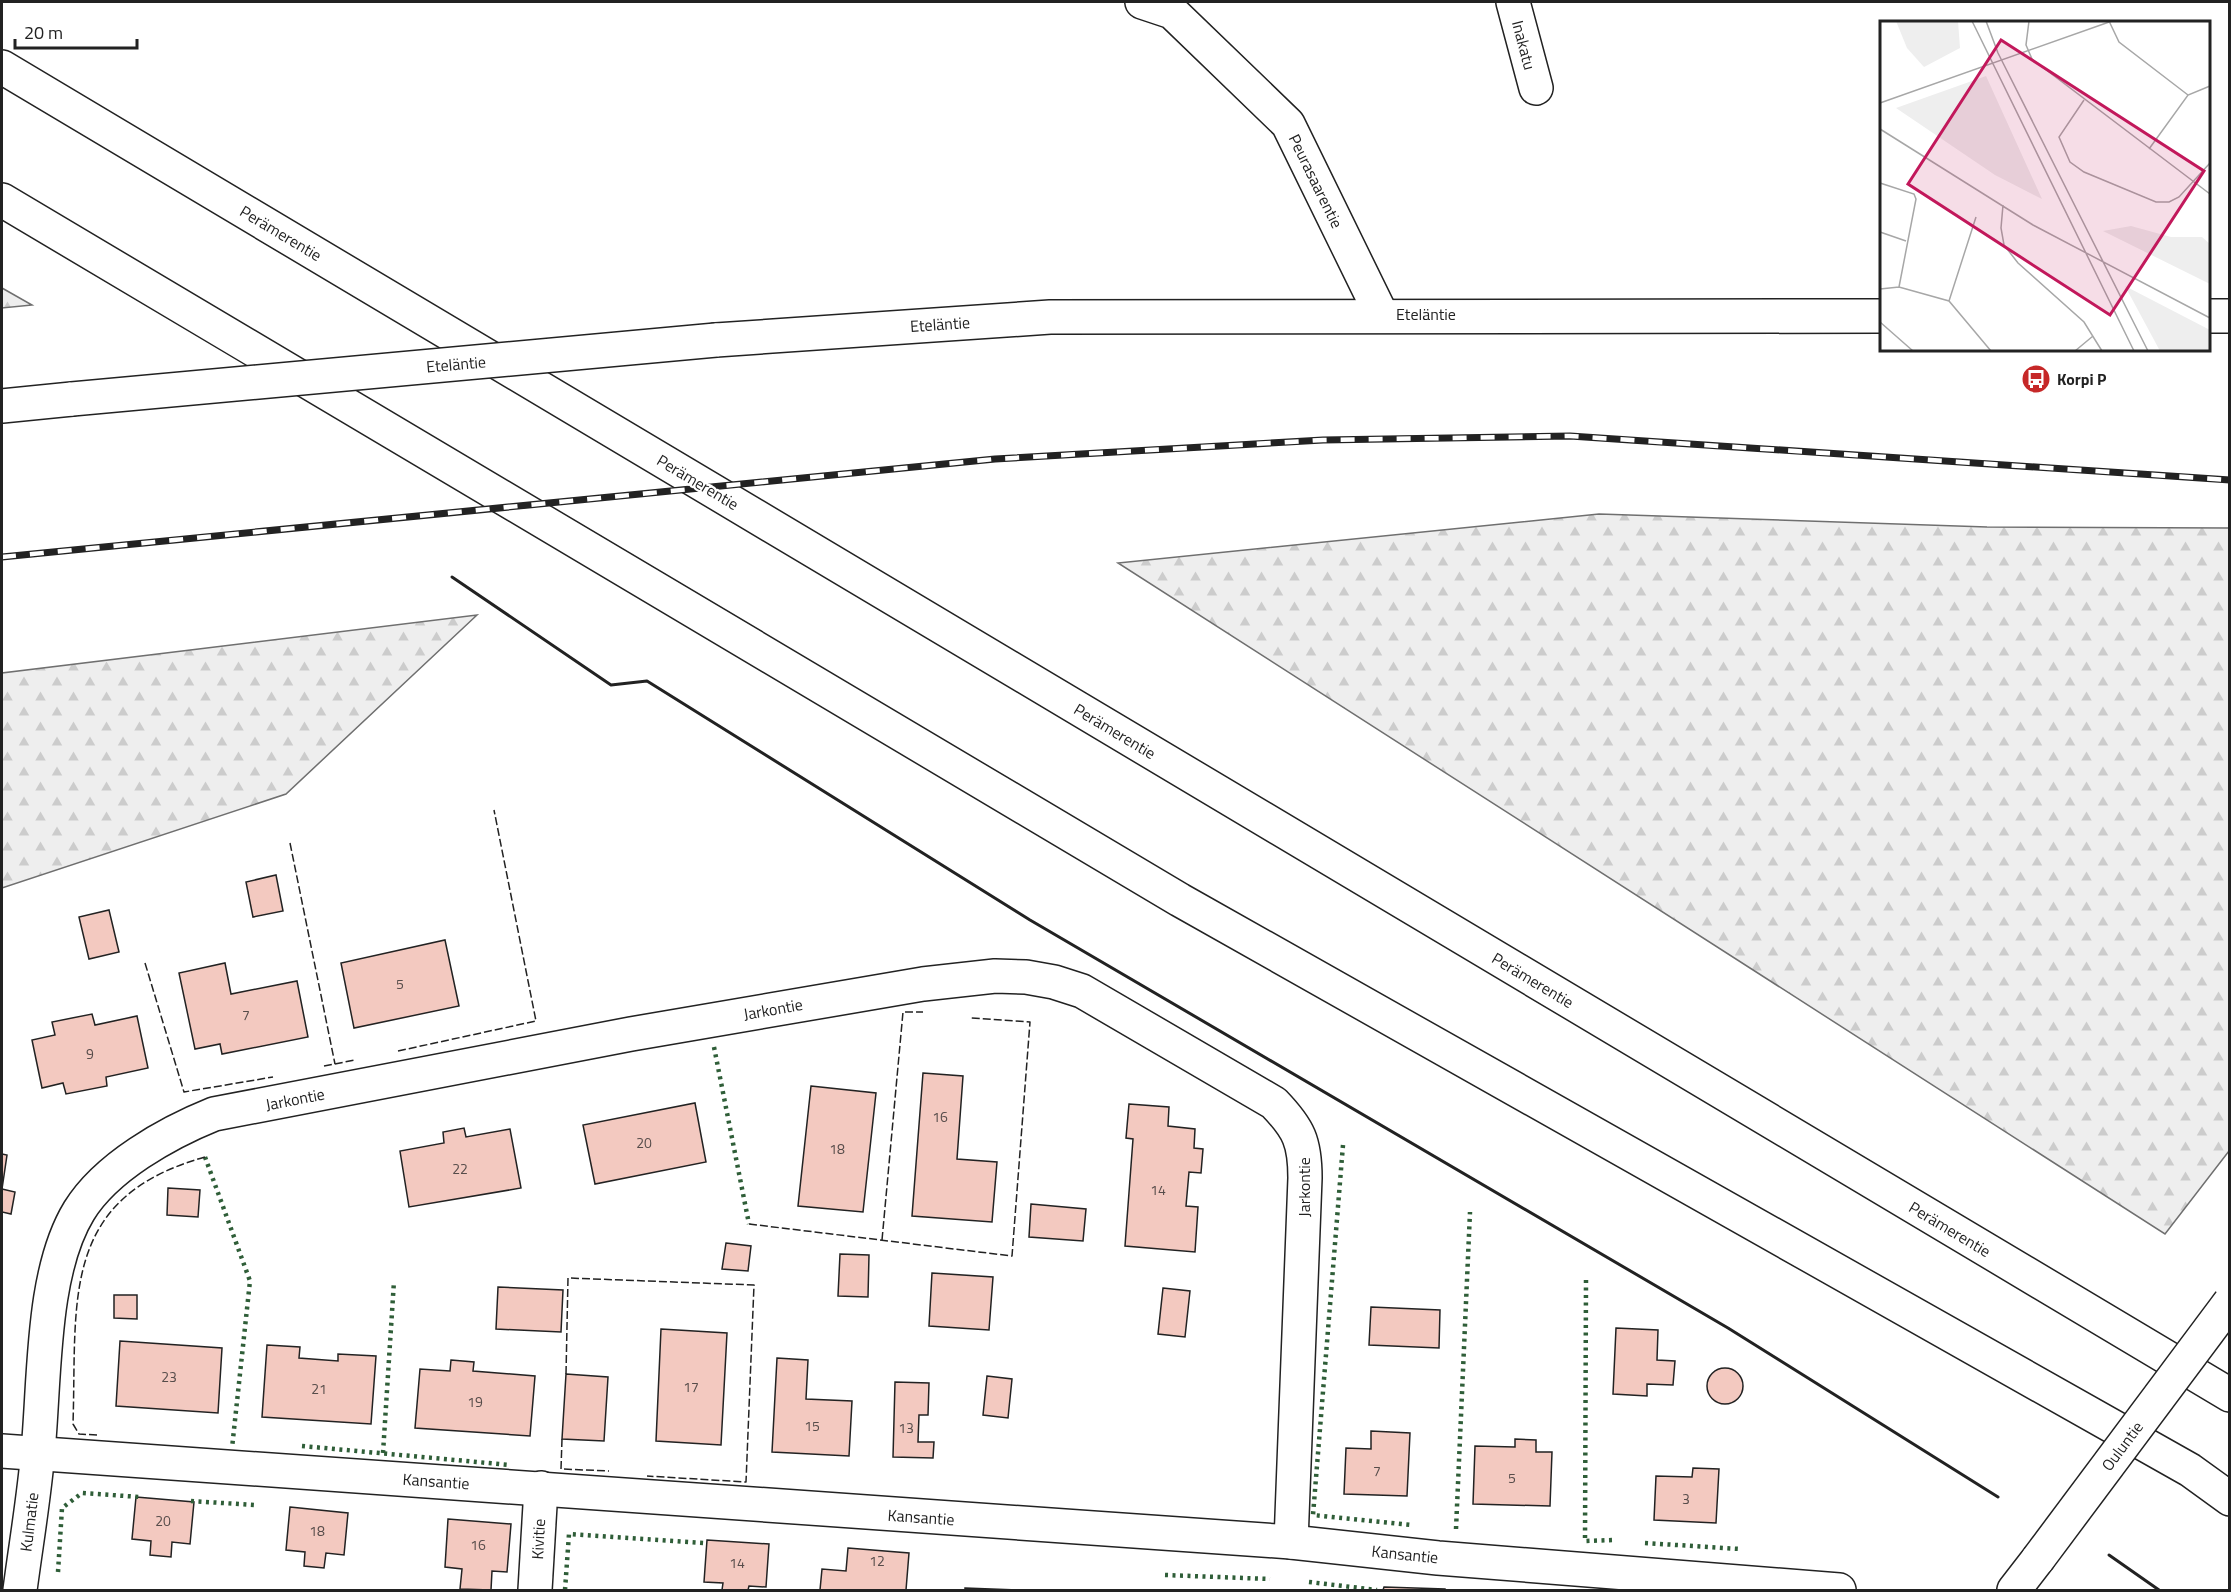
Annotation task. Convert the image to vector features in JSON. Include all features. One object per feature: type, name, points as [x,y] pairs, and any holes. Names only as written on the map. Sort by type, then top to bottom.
[{"type":"main road","name":"Peurasaarentie","points":[[1142,2],[1172,12],[1288,123],[1382,314]]},
{"type":"main road","name":"Inakatu","points":[[1513,2],[1536,88]]},
{"type":"main road","name":"Perämerentie","points":[[2,67],[2229,1395]]},
{"type":"main road","points":[[2,200],[1180,900],[2190,1470],[2229,1499]]},
{"type":"main road","name":"Eteläntie","points":[[2,406],[716,340],[1050,317],[1382,314],[1880,316]]},
{"type":"main road","points":[[2210,316],[2229,316]]},
{"type":"main road","name":"Jarkontie","points":[[38,1453],[49,1311],[59,1262],[79,1212],[109,1177],[157,1142],[191,1123],[213,1114],[662,1029],[923,984],[995,976],[1026,977],[1054,982],[1082,992],[1274,1103],[1296,1127],[1302,1139],[1305,1178],[1291,1542]]},
{"type":"main road","name":"Ouluntie","points":[[2014,1590],[2229,1302]]},
{"type":"main road","name":"Kansantie","points":[[2,1451],[1291,1542],[1438,1558],[1839,1590]]},
{"type":"main road","name":"Kulmatie","points":[[20,1590],[38,1453]]},
{"type":"main road","name":"Kivitie","points":[[535,1590],[541,1488]]},
{"type":"green space","points":[[2,288],[32,305],[2,308]]},
{"type":"green space","points":[[1599,514],[1987,527],[2229,528],[2229,1151],[2165,1234],[1118,563]]},
{"type":"green space","points":[[477,615],[286,794],[2,888],[2,673]]},
{"type":"building","points":[[276,875],[283,911],[253,917],[246,882]]},
{"type":"building","points":[[109,910],[119,952],[89,959],[79,917]]},
{"type":"building","points":[[445,940],[459,1006],[354,1028],[341,963]]},
{"type":"building","points":[[225,963],[231,994],[297,981],[308,1037],[222,1054],[220,1044],[195,1049],[179,973]]},
{"type":"building","points":[[92,1014],[95,1025],[137,1016],[148,1068],[106,1077],[107,1086],[66,1094],[63,1083],[42,1088],[32,1040],[55,1035],[52,1022]]},
{"type":"building","points":[[923,1073],[963,1076],[957,1159],[997,1162],[992,1222],[912,1216]]},
{"type":"building","points":[[811,1086],[876,1093],[863,1212],[798,1206]]},
{"type":"building","points":[[695,1103],[706,1162],[595,1184],[583,1125]]},
{"type":"building","points":[[1129,1104],[1169,1107],[1168,1126],[1195,1129],[1194,1148],[1203,1149],[1201,1173],[1189,1172],[1186,1206],[1198,1207],[1195,1252],[1125,1246],[1133,1139],[1126,1138]]},
{"type":"building","points":[[464,1128],[466,1137],[510,1129],[521,1188],[409,1207],[400,1151],[444,1143],[443,1132]]},
{"type":"building","points":[[2,1154],[7,1155],[2,1189]]},
{"type":"building","points":[[168,1188],[200,1190],[198,1217],[167,1215]]},
{"type":"building","points":[[2,1189],[15,1192],[11,1214],[2,1212]]},
{"type":"building","points":[[1031,1204],[1086,1209],[1083,1241],[1029,1237]]},
{"type":"building","points":[[726,1243],[751,1246],[748,1271],[722,1269]]},
{"type":"building","points":[[840,1254],[869,1255],[868,1297],[838,1296]]},
{"type":"building","points":[[932,1273],[993,1277],[989,1330],[929,1326]]},
{"type":"building","points":[[498,1287],[563,1290],[561,1332],[496,1329]]},
{"type":"building","points":[[1163,1288],[1190,1291],[1185,1337],[1158,1334]]},
{"type":"building","points":[[114,1295],[137,1295],[137,1319],[114,1318]]},
{"type":"building","points":[[1371,1307],[1440,1310],[1439,1348],[1369,1345]]},
{"type":"building","points":[[1616,1328],[1658,1330],[1657,1360],[1675,1361],[1673,1385],[1647,1384],[1647,1396],[1613,1394]]},
{"type":"building","points":[[661,1329],[727,1333],[721,1445],[656,1441]]},
{"type":"building","points":[[120,1341],[222,1348],[218,1413],[116,1406]]},
{"type":"building","points":[[267,1345],[300,1347],[299,1358],[338,1361],[338,1354],[376,1356],[371,1424],[262,1417]]},
{"type":"building","points":[[777,1358],[808,1360],[806,1399],[852,1401],[849,1456],[772,1452]]},
{"type":"building","points":[[451,1360],[474,1362],[473,1371],[535,1376],[530,1436],[415,1428],[420,1369],[450,1371]]},
{"type":"building","points":[[1725,1368],[1738,1373],[1743,1386],[1738,1399],[1725,1404],[1712,1399],[1707,1386],[1712,1373]]},
{"type":"building","points":[[566,1374],[608,1377],[604,1441],[562,1439]]},
{"type":"building","points":[[987,1376],[1012,1379],[1008,1418],[983,1415]]},
{"type":"building","points":[[895,1382],[929,1383],[928,1415],[919,1415],[918,1442],[934,1442],[933,1458],[893,1457]]},
{"type":"building","points":[[1371,1431],[1410,1433],[1407,1496],[1344,1494],[1346,1448],[1371,1449]]},
{"type":"building","points":[[1515,1439],[1536,1440],[1536,1452],[1552,1452],[1550,1506],[1473,1504],[1475,1446],[1515,1447]]},
{"type":"building","points":[[1693,1468],[1719,1469],[1716,1523],[1654,1520],[1656,1476],[1692,1477]]},
{"type":"building","points":[[136,1497],[194,1502],[190,1544],[172,1542],[171,1557],[150,1555],[151,1541],[132,1539]]},
{"type":"building","points":[[290,1507],[348,1513],[344,1555],[326,1553],[324,1568],[304,1566],[305,1552],[286,1550]]},
{"type":"building","points":[[448,1519],[511,1524],[507,1572],[492,1571],[491,1590],[460,1589],[462,1569],[445,1567]]},
{"type":"building","points":[[707,1540],[769,1544],[766,1587],[749,1586],[748,1590],[722,1590],[723,1583],[704,1582]]},
{"type":"building","points":[[848,1548],[909,1553],[906,1590],[820,1590],[822,1569],[846,1571]]},
{"type":"building","points":[[1384,1587],[1445,1589],[1445,1590],[1383,1590]]},
{"type":"building","points":[[965,1588],[1018,1590],[965,1590]]},
{"type":"railway","points":[[2,557],[995,459],[1323,440],[1570,436],[2230,480]]},
{"type":"hedge","points":[[714,1047],[749,1224]]},
{"type":"hedge","points":[[1343,1145],[1313,1515],[1411,1525]]},
{"type":"hedge","points":[[205,1157],[250,1281],[232,1448]]},
{"type":"hedge","points":[[1456,1529],[1470,1212]]},
{"type":"hedge","points":[[1586,1280],[1585,1541],[1614,1540]]},
{"type":"hedge","points":[[383,1453],[394,1281]]},
{"type":"hedge","points":[[302,1446],[510,1465]]},
{"type":"hedge","points":[[58,1572],[62,1508],[82,1493],[140,1497]]},
{"type":"hedge","points":[[191,1501],[254,1505]]},
{"type":"hedge","points":[[565,1590],[569,1534],[704,1543]]},
{"type":"hedge","points":[[1645,1543],[1740,1549]]},
{"type":"hedge","points":[[1165,1575],[1270,1579]]},
{"type":"hedge","points":[[1309,1582],[1377,1590]]},
{"type":"fence","points":[[398,1051],[536,1021],[494,810]]},
{"type":"fence","points":[[290,843],[335,1064]]},
{"type":"fence","points":[[145,963],[184,1092],[273,1077]]},
{"type":"fence","points":[[882,1240],[903,1012],[923,1012]]},
{"type":"fence","points":[[749,1224],[1012,1256],[1030,1022],[971,1018]]},
{"type":"fence","points":[[324,1066],[355,1060]]},
{"type":"fence","points":[[97,1435],[79,1434],[73,1424],[78,1296],[86,1259],[100,1227],[123,1199],[158,1175],[205,1157]]},
{"type":"fence","points":[[566,1374],[568,1278],[754,1285],[746,1482],[647,1476]]},
{"type":"fence","points":[[562,1439],[561,1469],[609,1471]]},
{"type":"wall","points":[[452,577],[611,685],[647,681],[1030,920],[1728,1328],[1998,1497]]},
{"type":"wall","points":[[2109,1555],[2159,1590]]},
{"type":"place","name":"Korpi P","points":[[2036,379]]}]
